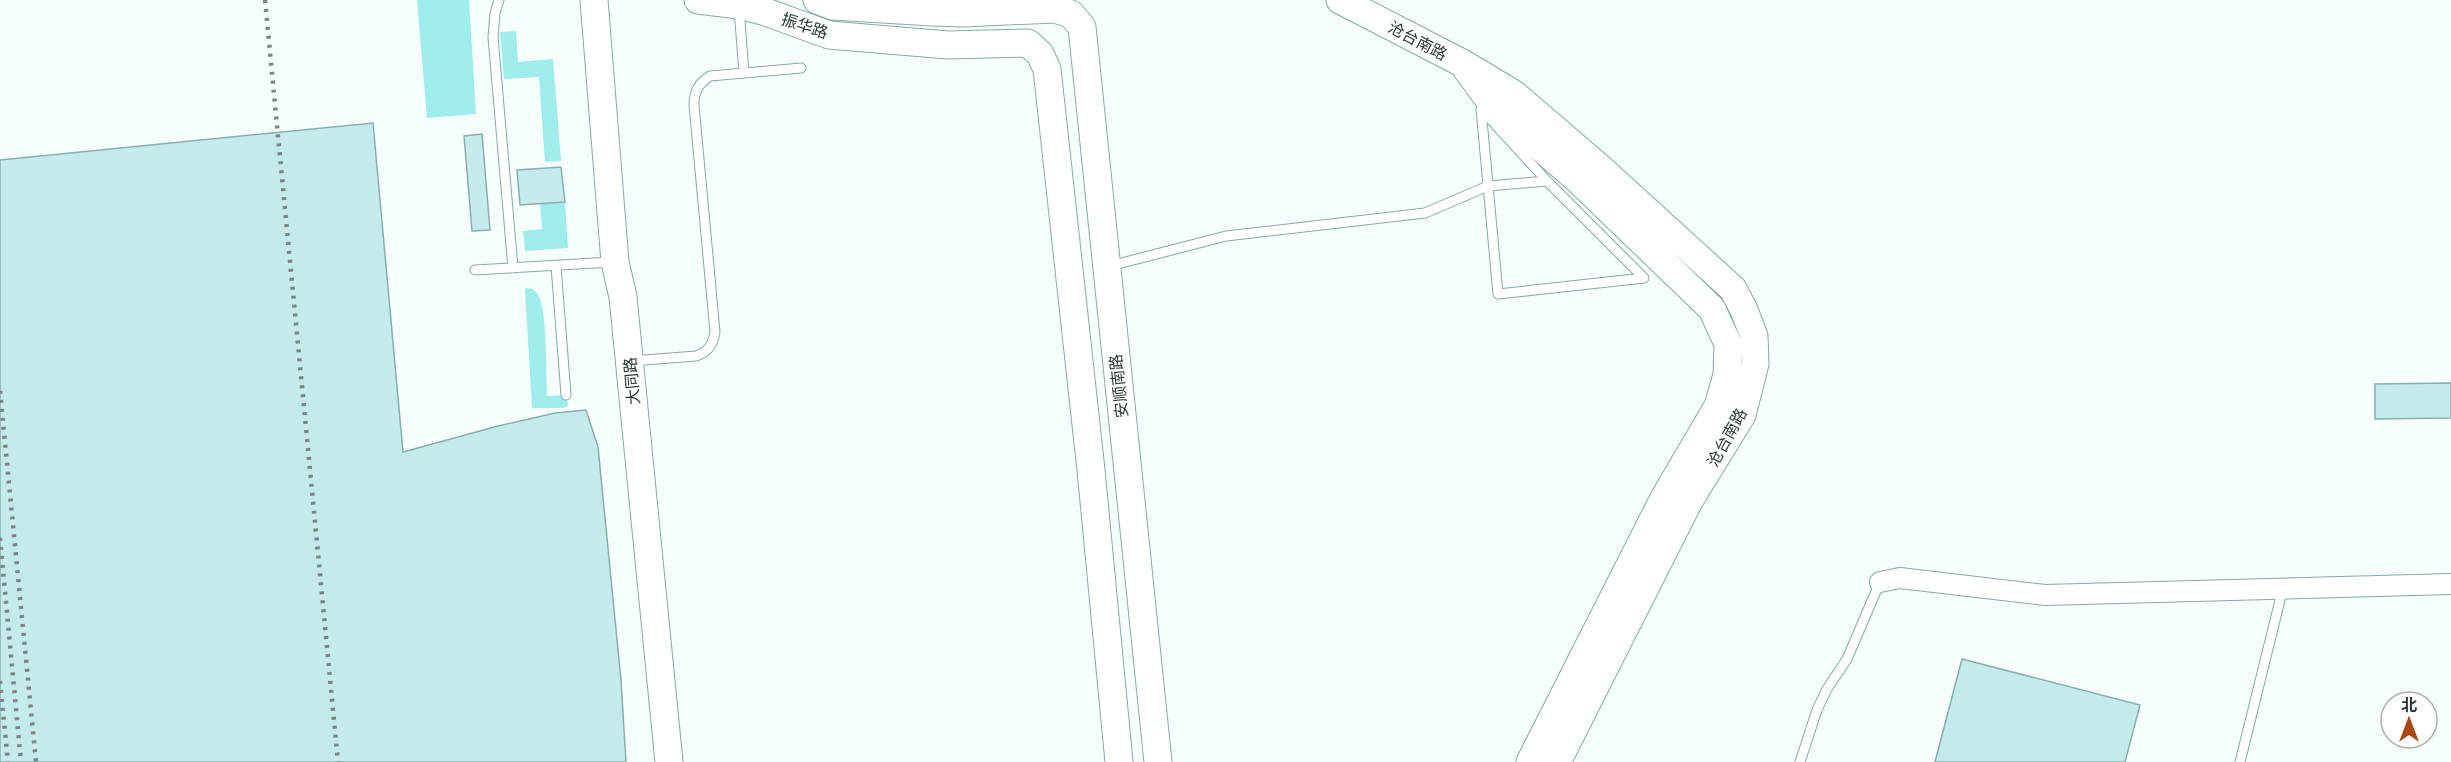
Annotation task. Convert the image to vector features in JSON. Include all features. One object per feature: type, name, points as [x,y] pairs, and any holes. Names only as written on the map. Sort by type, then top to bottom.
[{"type":"street","name":"大同路","points":[[594,0],[615,262],[623,297],[630,361],[669,762]]},
{"type":"street","name":"振华路","points":[[698,0],[739,5],[766,12],[829,35],[948,45],[1028,44],[1040,54],[1047,69],[1119,762]]},
{"type":"street","name":"振华路","points":[[817,0],[833,6],[897,5],[1055,9],[1071,14]]},
{"type":"street","name":"沧台南路","points":[[1340,0],[1464,64],[1514,94],[1733,289],[1754,336],[1755,364],[1742,415],[1689,501],[1557,762]]},
{"type":"street","points":[[897,5],[913,43]]},
{"type":"street","points":[[930,6],[948,45]]},
{"type":"street","points":[[959,7],[978,45]]},
{"type":"street","name":"安顺南路","points":[[1071,14],[1082,27],[1105,267],[1158,762]]},
{"type":"street","name":"沧台南路","points":[[1464,64],[1495,108],[1577,179],[1712,309],[1728,344],[1727,375],[1718,406],[1664,498],[1530,762]]},
{"type":"street","points":[[1880,582],[1900,578],[2045,595],[2451,584]]},
{"type":"lane","points":[[499,0],[495,13],[493,37],[513,268]]},
{"type":"lane","points":[[739,5],[744,73]]},
{"type":"lane","points":[[630,361],[696,356],[705,353],[714,341],[694,98],[702,81],[710,76],[801,68]]},
{"type":"lane","points":[[1480,109],[1547,181],[1644,278],[1498,294],[1488,186],[1480,109]]},
{"type":"lane","points":[[1105,267],[1226,236],[1425,213],[1488,186],[1547,181]]},
{"type":"lane","points":[[475,270],[615,262]]},
{"type":"lane","points":[[556,266],[566,394]]},
{"type":"lane","points":[[1800,762],[1822,700],[1847,659],[1880,582]]},
{"type":"lane","points":[[2240,762],[2283,588]]},
{"type":"shaded area","points":[[417,0],[469,0],[476,114],[427,118]]},
{"type":"shaded area","points":[[516,31],[518,62],[553,59],[561,161],[545,162],[539,77],[504,79],[500,32]]},
{"type":"shaded area","points":[[565,202],[568,248],[525,251],[523,231],[542,229],[540,204]]},
{"type":"shaded area","points":[[526,288],[536,292],[542,308],[547,396],[567,395],[568,406],[563,408],[532,408]]},
{"type":"building","points":[[373,123],[403,452],[498,426],[555,413],[586,410],[598,447],[621,680],[626,762],[0,762],[0,160]]},
{"type":"building","points":[[482,134],[490,230],[472,231],[464,136]]},
{"type":"building","points":[[561,167],[565,202],[520,205],[517,170]]},
{"type":"building","points":[[2451,383],[2451,418],[2375,419],[2375,384]]},
{"type":"building","points":[[1962,659],[2140,705],[2125,762],[1935,762]]},
{"type":"railway","points":[[265,0],[338,762]]},
{"type":"railway","points":[[0,391],[36,762]]},
{"type":"railway","points":[[0,538],[21,762]]},
{"type":"railway","points":[[0,681],[8,762]]}]
